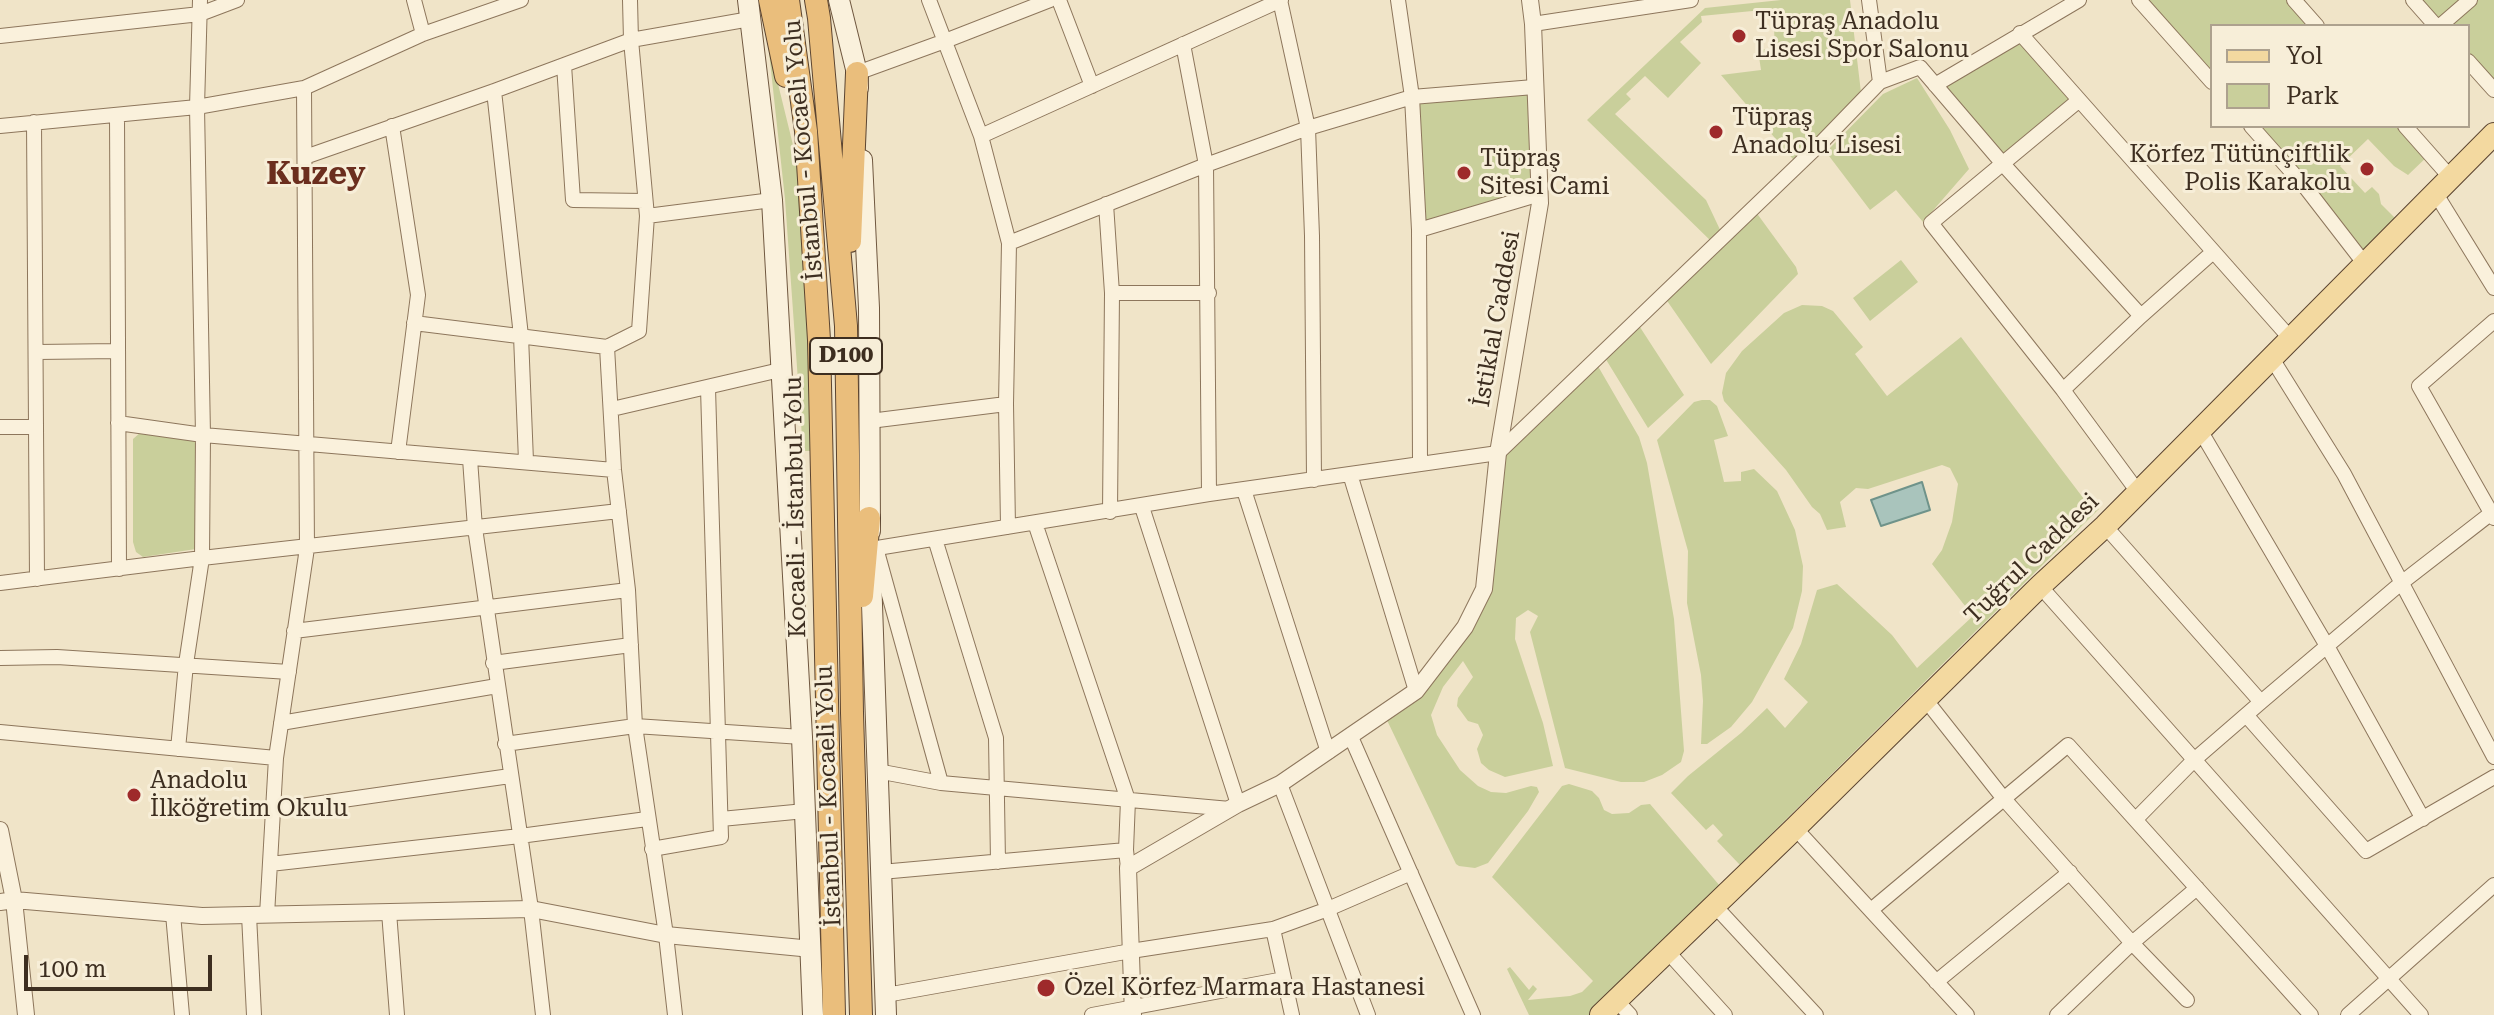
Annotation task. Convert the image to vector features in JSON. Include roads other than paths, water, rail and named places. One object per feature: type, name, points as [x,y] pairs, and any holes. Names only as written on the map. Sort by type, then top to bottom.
[{"type":"highway","points":[[770,0],[810,186]]},
{"type":"highway","name":"Kocaeli - İstanbul Yolu","points":[[788,0],[806,131],[819,340],[834,1015]]},
{"type":"highway","name":"İstanbul - Kocaeli Yolu","points":[[816,0],[846,326],[852,713],[861,1015]]},
{"type":"highway","points":[[846,326],[857,73]]},
{"type":"highway","points":[[852,713],[869,518]]},
{"type":"main road","points":[[839,0],[857,73],[869,308],[869,518],[873,548],[886,1005]]},
{"type":"main road","points":[[749,9],[772,200],[802,737],[813,1015]]},
{"type":"main road","name":"Tuğrul Caddesi","points":[[1616,1010],[1667,951],[2105,526],[2494,134]]},
{"type":"street","points":[[0,36],[237,0]]},
{"type":"street","points":[[414,0],[423,34]]},
{"type":"street","points":[[0,126],[197,107],[304,88],[423,34],[521,0]]},
{"type":"street","points":[[414,323],[607,347],[639,331],[646,209],[630,0]]},
{"type":"street","points":[[929,0],[981,136],[1009,243],[1006,404],[1008,527]]},
{"type":"street","points":[[857,73],[1050,0]]},
{"type":"street","points":[[1059,0],[1092,86]]},
{"type":"street","points":[[981,136],[1281,0],[1308,128],[1314,480]]},
{"type":"street","points":[[1398,0],[1412,97],[1419,230],[1420,463]]},
{"type":"street","name":"İstiklal Caddesi","points":[[1128,868],[1234,806],[1280,784],[1416,691],[1465,627],[1484,589],[1498,453],[1540,203],[1530,0]]},
{"type":"street","points":[[1533,24],[1638,3],[1691,0]]},
{"type":"street","points":[[1869,0],[1880,82]]},
{"type":"street","points":[[1935,85],[2079,0]]},
{"type":"street","points":[[2139,0],[2210,80]]},
{"type":"street","points":[[2294,0],[2315,24]]},
{"type":"street","points":[[2413,0],[2436,24]]},
{"type":"street","points":[[2440,24],[2470,0]]},
{"type":"street","points":[[178,749],[186,664],[202,558],[197,107],[200,7]]},
{"type":"street","points":[[305,157],[631,40],[749,9]]},
{"type":"street","points":[[2020,33],[2290,338]]},
{"type":"street","points":[[1183,44],[1206,165],[1209,494]]},
{"type":"street","points":[[2470,63],[2494,90]]},
{"type":"street","points":[[564,65],[573,200],[646,209],[772,200]]},
{"type":"street","points":[[941,783],[873,548],[1209,494],[1498,453],[1820,144],[1880,82],[1920,67],[2141,316]]},
{"type":"street","points":[[1009,243],[1308,128],[1412,97],[1534,87]]},
{"type":"street","points":[[267,915],[276,758],[307,548],[304,88]]},
{"type":"street","points":[[494,91],[521,336],[526,461]]},
{"type":"street","points":[[2078,101],[1931,223],[2063,390],[2138,492]]},
{"type":"street","points":[[117,115],[119,569]]},
{"type":"street","points":[[34,122],[37,579]]},
{"type":"street","points":[[392,126],[418,295],[398,452]]},
{"type":"street","points":[[2253,128],[2306,188],[2364,263]]},
{"type":"street","points":[[2406,128],[2443,186],[2494,288]]},
{"type":"street","points":[[1419,230],[1540,194]]},
{"type":"street","points":[[1106,204],[1112,293],[1110,512]]},
{"type":"street","points":[[2063,390],[2213,252]]},
{"type":"street","points":[[1112,293],[1209,293]]},
{"type":"street","points":[[2136,819],[2194,760],[2261,702],[2400,584],[2493,514],[2419,386],[2494,321]]},
{"type":"street","points":[[607,347],[614,470],[628,590],[635,726],[675,1015]]},
{"type":"street","points":[[37,352],[118,351]]},
{"type":"street","points":[[2271,357],[2344,474],[2494,757]]},
{"type":"street","points":[[612,409],[780,370]]},
{"type":"street","points":[[652,849],[721,837],[708,388]]},
{"type":"street","points":[[870,421],[1006,404]]},
{"type":"street","points":[[118,423],[203,435],[614,470]]},
{"type":"street","points":[[0,427],[36,427]]},
{"type":"street","points":[[2200,430],[2327,646],[2423,819]]},
{"type":"street","points":[[470,459],[475,528],[531,909],[543,1015]]},
{"type":"street","points":[[1350,474],[1416,691]]},
{"type":"street","points":[[1244,490],[1328,752]]},
{"type":"street","points":[[877,771],[941,783],[1234,806],[1142,507]]},
{"type":"street","points":[[0,583],[619,511]]},
{"type":"street","points":[[1035,523],[1128,800],[1126,850],[1133,1011]]},
{"type":"street","points":[[2105,526],[2261,702]]},
{"type":"street","points":[[935,539],[996,738],[998,862]]},
{"type":"street","points":[[2040,586],[2421,1015]]},
{"type":"street","points":[[294,631],[628,590]]},
{"type":"street","points":[[493,663],[631,645]]},
{"type":"street","points":[[0,658],[57,657],[289,672]]},
{"type":"street","points":[[281,723],[497,686]]},
{"type":"street","points":[[1925,699],[2004,799],[2187,1000]]},
{"type":"street","points":[[2246,715],[2366,851],[2494,777]]},
{"type":"street","points":[[505,744],[635,726],[802,737]]},
{"type":"street","points":[[0,732],[276,758]]},
{"type":"street","points":[[1351,737],[1473,1015]]},
{"type":"street","points":[[1871,910],[2068,745],[2311,1015]]},
{"type":"street","points":[[273,810],[510,776]]},
{"type":"street","points":[[1280,784],[1368,1015]]},
{"type":"street","points":[[721,819],[805,811]]},
{"type":"street","points":[[270,864],[647,819]]},
{"type":"street","points":[[1795,828],[1967,1015]]},
{"type":"street","points":[[0,830],[7,901],[26,1015]]},
{"type":"street","points":[[881,872],[1126,850]]},
{"type":"street","points":[[1936,982],[2070,872]]},
{"type":"street","points":[[886,1005],[1131,951],[1273,929],[1411,873]]},
{"type":"street","points":[[2348,1015],[2494,885]]},
{"type":"street","points":[[2057,1015],[2132,943],[2197,888]]},
{"type":"street","points":[[7,901],[202,916],[531,909],[666,935],[812,949]]},
{"type":"street","points":[[1714,905],[1816,1015]]},
{"type":"street","points":[[389,912],[397,1015]]},
{"type":"street","points":[[170,1015],[182,1015],[173,914]]},
{"type":"street","points":[[249,915],[254,1015]]},
{"type":"street","points":[[1273,929],[1292,1015]]},
{"type":"street","points":[[1667,951],[1725,1015]]},
{"type":"street","points":[[1092,1015],[1133,1011],[1284,979]]},
{"type":"water","points":[[1922,482],[1930,510],[1881,526],[1871,500]]},
{"type":"place","name":"Tüpraş Anadolu Lisesi Spor Salonu","points":[[1739,36]]},
{"type":"place","name":"Tüpraş Anadolu Lisesi","points":[[1716,132]]},
{"type":"place","name":"Körfez Tütünçiftlik Polis Karakolu","points":[[2367,169]]},
{"type":"place","name":"Tüpraş Sitesi Cami","points":[[1464,173]]},
{"type":"place","name":"Anadolu İlköğretim Okulu","points":[[134,795]]},
{"type":"place","name":"Özel Körfez Marmara Hastanesi","points":[[1046,988]]},
{"type":"district","name":"Kuzey","points":[[316,175]]}]
